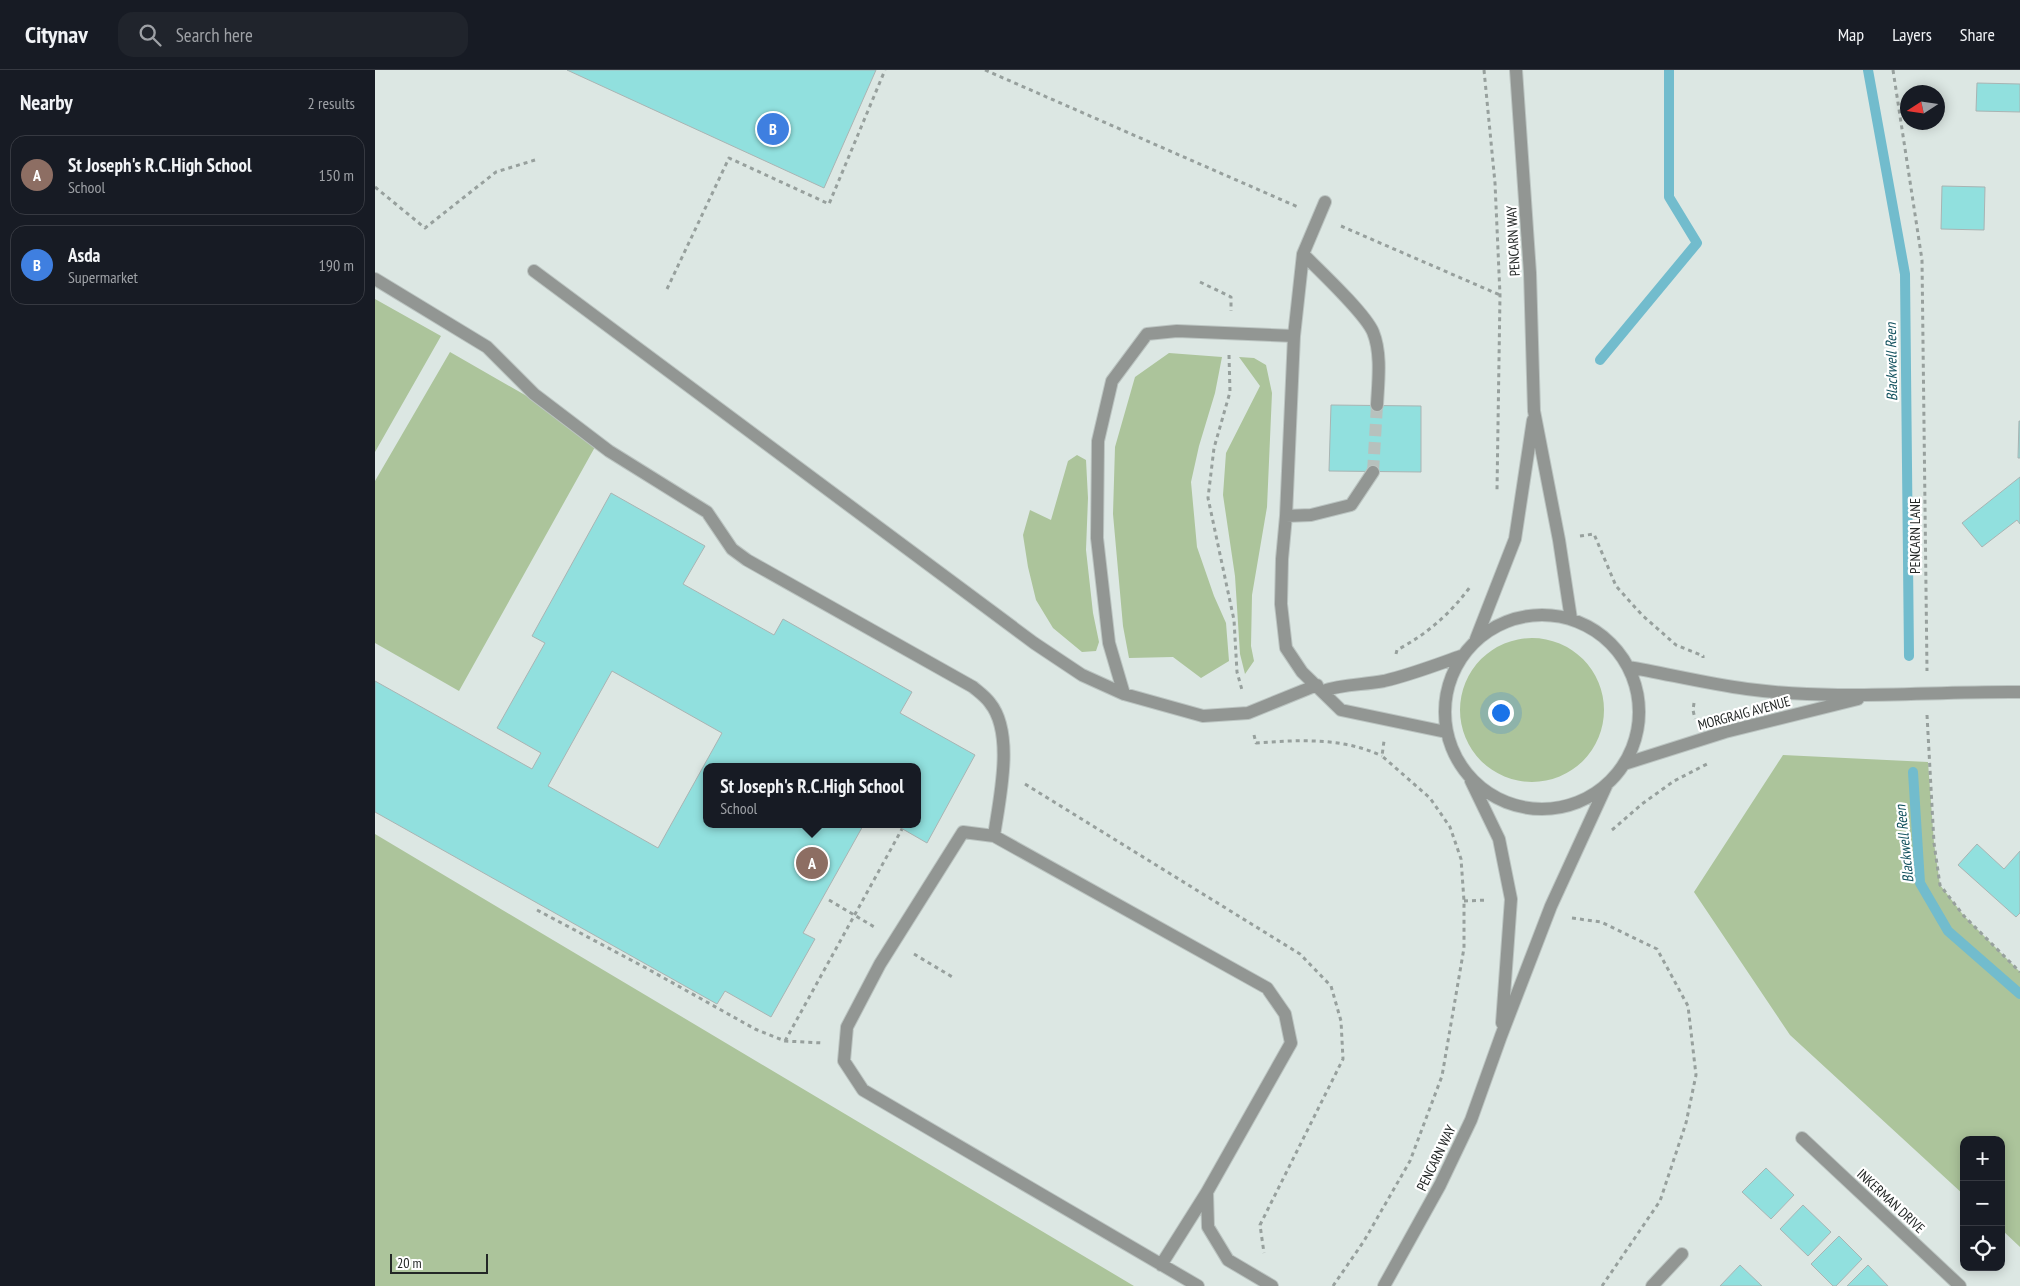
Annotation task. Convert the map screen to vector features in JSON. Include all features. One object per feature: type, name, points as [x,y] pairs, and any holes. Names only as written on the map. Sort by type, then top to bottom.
[{"type":"street","name":"PENCARN WAY","points":[[1516,70],[1530,273],[1534,411],[1559,540],[1571,619]]},
{"type":"street","points":[[1325,202],[1303,254],[1294,336],[1281,604],[1286,648],[1302,672],[1341,710],[1446,732]]},
{"type":"street","points":[[1303,254],[1361,316],[1373,332],[1379,363],[1377,406]]},
{"type":"street","points":[[533,271],[1034,643],[1081,675],[1124,694],[1203,716],[1248,713],[1320,688],[1364,685],[1390,679],[1461,656]]},
{"type":"street","points":[[375,278],[487,347],[534,394],[609,451],[707,512],[732,549],[747,560],[973,687],[991,704],[1002,736],[1004,771],[994,836]]},
{"type":"street","points":[[1124,694],[1109,644],[1097,538],[1097,441],[1113,381],[1147,334],[1177,331],[1294,336]]},
{"type":"street","name":"PENCARN WAY","points":[[1476,639],[1515,539],[1534,411]]},
{"type":"street","points":[[1286,516],[1311,515],[1351,505],[1373,472]]},
{"type":"street","points":[[1547,614],[1571,619],[1594,630],[1614,646],[1628,667],[1638,699],[1637,733],[1624,764],[1607,784],[1581,801],[1552,809],[1544,809],[1521,807],[1493,796],[1469,777],[1455,756],[1446,732],[1444,706],[1450,680],[1461,656],[1476,639],[1498,624],[1521,616],[1547,614]]},
{"type":"street","name":"MORGRAIG AVENUE","points":[[1628,667],[1748,689],[1873,696],[1926,692],[2020,692]]},
{"type":"street","name":"MORGRAIG AVENUE","points":[[1624,764],[1725,732],[1873,696]]},
{"type":"street","name":"PENCARN WAY","points":[[1469,777],[1499,839],[1511,899],[1501,1036]]},
{"type":"street","name":"PENCARN WAY","points":[[1383,1286],[1440,1185],[1471,1120],[1551,906],[1607,784]]},
{"type":"street","points":[[1161,1265],[1207,1192],[1291,1043],[1285,1014],[1267,988],[994,836],[963,832],[880,964],[847,1027],[844,1061],[863,1090],[1161,1265],[1198,1286]]},
{"type":"street","name":"INKERMAN DRIVE","points":[[1802,1138],[1960,1286]]},
{"type":"street","points":[[1207,1192],[1208,1227],[1227,1260],[1272,1286]]},
{"type":"street","points":[[1652,1286],[1682,1254]]},
{"type":"path","points":[[667,289],[729,158],[829,204],[885,70]]},
{"type":"path","points":[[985,70],[1500,295]]},
{"type":"path","points":[[1484,70],[1495,183],[1500,295],[1497,496]]},
{"type":"path","name":"PENCARN LANE","points":[[1893,70],[1922,260],[1926,479],[1926,692],[1934,842],[1939,885],[1964,916],[2020,972]]},
{"type":"path","points":[[375,187],[425,228],[497,172],[535,160]]},
{"type":"path","points":[[1200,282],[1231,297],[1230,392],[1214,448],[1208,498],[1234,620],[1237,672],[1256,743],[1316,740],[1363,747],[1382,756],[1430,798],[1449,827],[1461,859],[1464,901],[1464,948],[1442,1076],[1409,1161],[1364,1241],[1333,1286]]},
{"type":"path","points":[[1559,540],[1594,534],[1616,586],[1642,616],[1676,645],[1703,656],[1693,710],[1709,764],[1675,781],[1642,804],[1607,834]]},
{"type":"path","points":[[1390,679],[1397,650],[1417,639],[1451,612],[1474,578]]},
{"type":"path","points":[[1382,756],[1387,720]]},
{"type":"path","points":[[785,1041],[902,829]]},
{"type":"path","points":[[1464,901],[1511,899]]},
{"type":"path","points":[[1551,906],[1572,918],[1601,922],[1657,949],[1688,1006],[1696,1076],[1686,1123],[1660,1201],[1602,1286]]},
{"type":"path","points":[[537,910],[646,968],[755,1030],[785,1041],[845,1044]]},
{"type":"path","points":[[1572,918],[1574,910]]},
{"type":"green space","points":[[375,299],[441,336],[375,452]]},
{"type":"green space","points":[[450,352],[600,438],[459,691],[375,643],[375,481]]},
{"type":"green space","points":[[1169,353],[1222,357],[1215,393],[1199,446],[1191,482],[1197,547],[1214,596],[1226,623],[1229,661],[1201,678],[1173,657],[1129,658],[1123,626],[1113,514],[1115,447],[1135,377]]},
{"type":"green space","points":[[1239,357],[1254,358],[1266,365],[1272,393],[1267,507],[1252,595],[1251,646],[1254,661],[1245,674],[1240,654],[1235,576],[1223,495],[1226,453],[1260,386]]},
{"type":"green space","points":[[1077,455],[1086,460],[1088,498],[1086,550],[1093,613],[1099,642],[1096,651],[1082,652],[1053,628],[1036,600],[1023,535],[1030,510],[1051,520],[1068,461]]},
{"type":"green space","points":[[1532,638],[1560,643],[1583,659],[1599,682],[1604,710],[1599,738],[1583,761],[1560,777],[1532,782],[1504,777],[1481,761],[1465,738],[1460,710],[1465,682],[1481,659],[1504,643]]},
{"type":"green space","points":[[1783,755],[1928,762],[1934,843],[1940,885],[1964,916],[2020,972],[2020,1247],[2005,1233],[2005,1136],[1960,1136],[1960,1191],[1790,1035],[1694,892]]},
{"type":"green space","points":[[375,834],[1134,1286],[375,1286]]},
{"type":"building","points":[[567,70],[876,70],[824,188]]},
{"type":"building","points":[[1977,83],[2020,84],[2020,112],[1976,111]]},
{"type":"building","points":[[1942,186],[1985,187],[1984,230],[1941,229]]},
{"type":"building","points":[[1331,405],[1421,406],[1421,472],[1329,471]]},
{"type":"building","points":[[2019,421],[2020,458],[2018,458]]},
{"type":"building","points":[[2020,477],[2020,524],[2017,520],[1982,547],[1962,523]]},
{"type":"building","points":[[611,493],[705,546],[683,584],[774,635],[783,619],[912,692],[900,713],[975,755],[927,843],[901,828],[921,828],[921,763],[705,763],[722,733],[612,671],[548,786],[658,848],[703,767],[703,828],[862,828],[803,933],[815,939],[771,1017],[725,991],[717,1004],[375,812],[375,681],[532,769],[541,753],[497,728],[545,643],[532,636]]},
{"type":"building","points":[[1977,844],[2004,869],[2020,851],[2020,913],[2016,917],[1958,865]]},
{"type":"building","points":[[1766,1168],[1794,1195],[1771,1219],[1742,1192]]},
{"type":"building","points":[[1803,1205],[1831,1232],[1808,1256],[1780,1229]]},
{"type":"building","points":[[1839,1236],[1862,1259],[1836,1286],[1833,1286],[1811,1264]]},
{"type":"building","points":[[1740,1265],[1762,1286],[1720,1286]]},
{"type":"building","points":[[1868,1265],[1888,1286],[1847,1286]]},
{"type":"waterway","points":[[1600,360],[1697,243],[1669,197],[1669,70]]},
{"type":"waterway","name":"Blackwell Reen","points":[[1868,70],[1905,274],[1909,656]]},
{"type":"waterway","name":"Blackwell Reen","points":[[1913,772],[1920,883],[1948,931],[2020,994]]},
{"type":"tunnel","points":[[1373,472],[1377,405]]},
{"type":"place","name":"Asda","points":[[773,129]]},
{"type":"place","name":"St Joseph's R.C.High School","points":[[812,863]]}]
